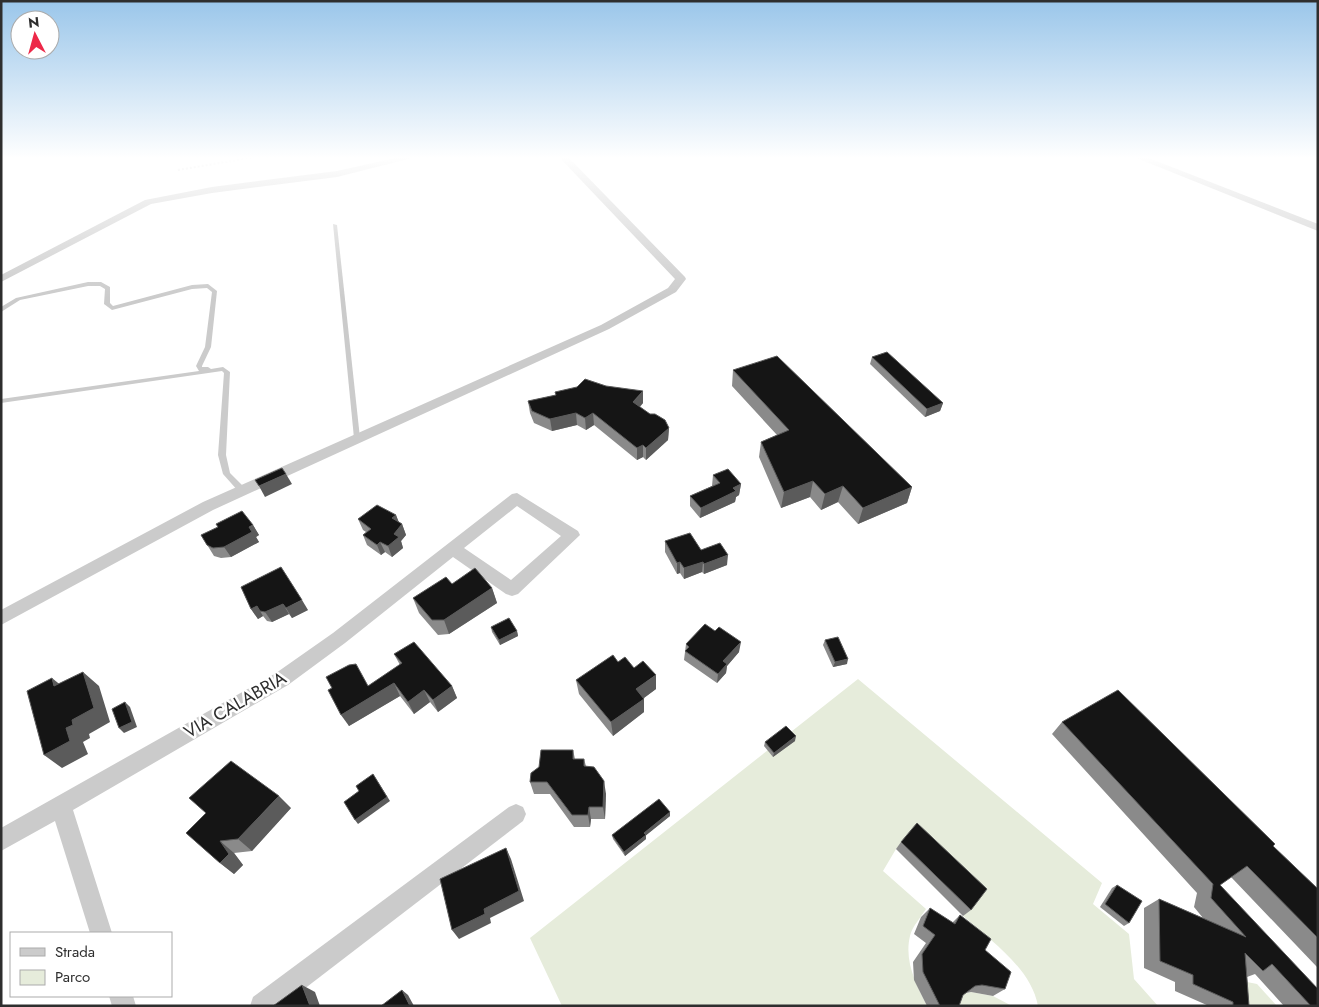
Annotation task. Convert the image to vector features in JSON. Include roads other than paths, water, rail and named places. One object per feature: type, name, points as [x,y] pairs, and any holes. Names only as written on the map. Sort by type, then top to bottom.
[{"type":"street","points":[[1,279],[144,204]]},
{"type":"street","points":[[1,618],[208,506],[605,327],[652,303],[672,290],[681,279],[608,204]]},
{"type":"street","points":[[1257,204],[1318,228]]},
{"type":"street","name":"VIA CALABRIA","points":[[1,840],[282,678],[339,638],[517,498],[572,535],[512,589],[454,549]]},
{"type":"street","points":[[61,806],[101,932]]},
{"type":"street","points":[[262,1006],[516,814]]},
{"type":"lane","points":[[335,225],[357,438]]},
{"type":"lane","points":[[1,310],[18,300],[88,284],[101,284],[108,288],[107,304],[112,308],[192,287],[208,286],[215,292],[214,301],[208,347],[199,366],[200,369],[213,370]]},
{"type":"lane","points":[[1,401],[223,369],[227,372],[222,455],[227,474],[242,490]]}]
